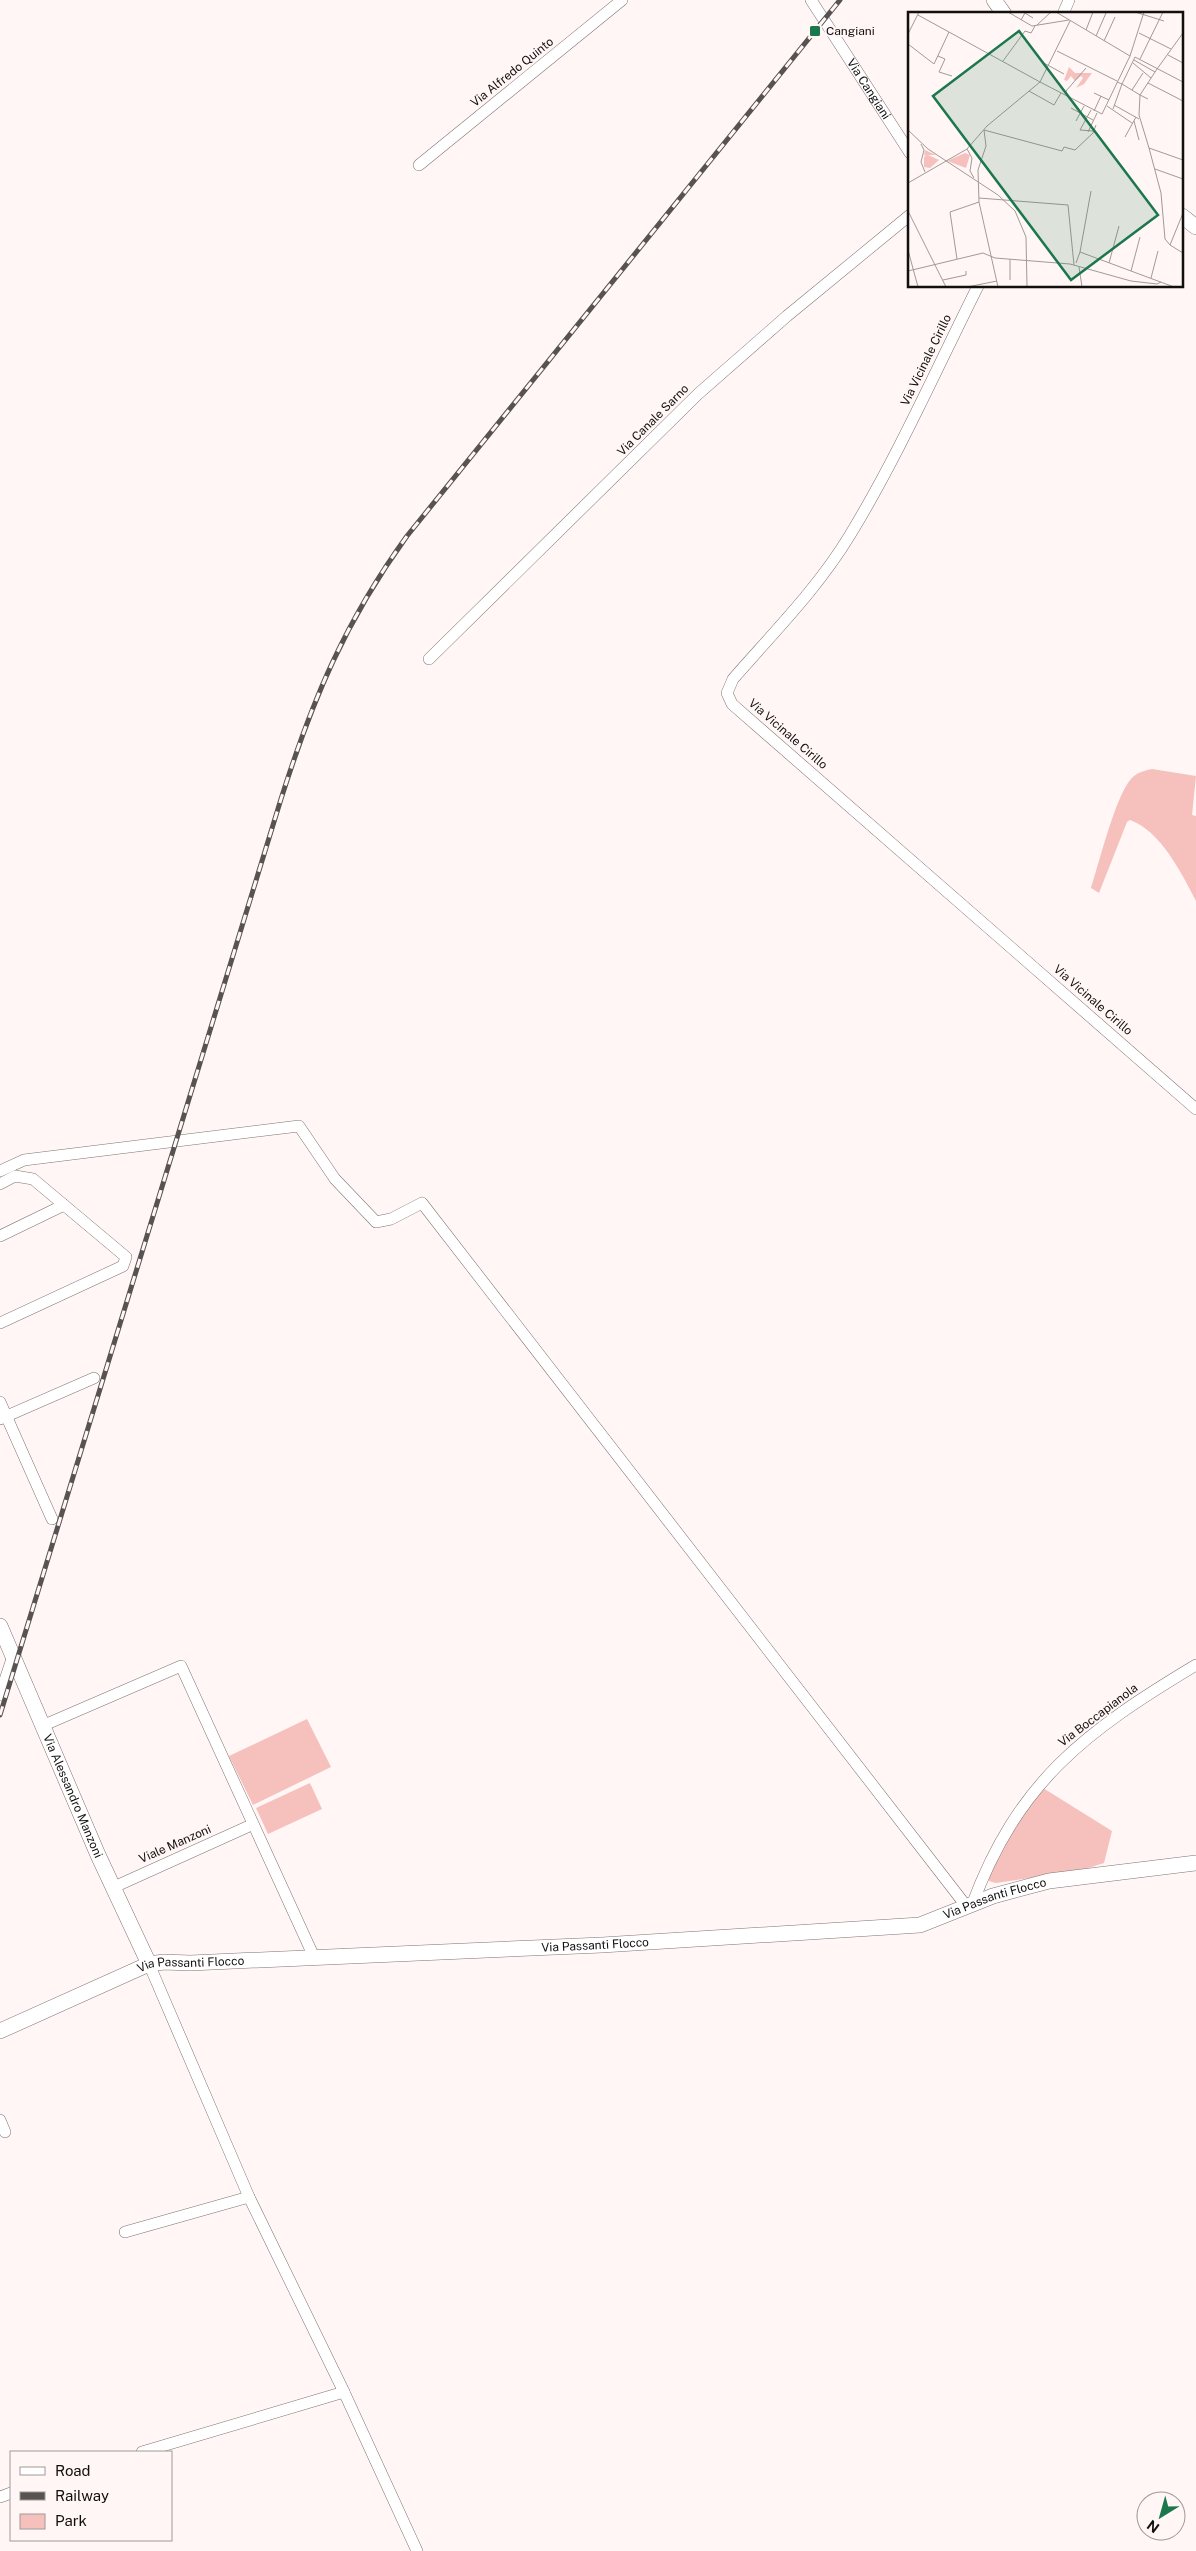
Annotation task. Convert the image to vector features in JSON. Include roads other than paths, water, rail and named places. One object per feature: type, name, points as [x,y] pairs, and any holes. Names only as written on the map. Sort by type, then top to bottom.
[{"type":"main road","points":[[994,0],[1003,12]]},
{"type":"main road","points":[[1184,218],[1196,227]]},
{"type":"main road","name":"Via Alessandro Manzoni","points":[[0,1626],[98,1855],[149,1964]]},
{"type":"main road","name":"Via Passanti Flocco","points":[[0,2031],[149,1964],[314,1958],[847,1931],[920,1925],[993,1896],[1050,1881],[1196,1863]]},
{"type":"street","name":"Via Alfredo Quinto","points":[[419,165],[622,0]]},
{"type":"street","name":"Via Cangiani","points":[[811,0],[908,150]]},
{"type":"street","points":[[1064,12],[1069,0]]},
{"type":"street","name":"Via Canale Sarno","points":[[429,659],[698,394],[787,316],[908,217]]},
{"type":"street","name":"Via Vicinale Cirillo","points":[[977,288],[893,457],[849,536],[816,582],[733,679],[728,693],[732,704],[1196,1109]]},
{"type":"street","points":[[0,1171],[24,1160],[299,1126],[335,1179],[376,1222],[392,1219],[422,1203],[969,1906]]},
{"type":"street","points":[[0,1184],[15,1176],[25,1176],[34,1179],[126,1257],[123,1266],[0,1323]]},
{"type":"street","points":[[0,1236],[64,1205]]},
{"type":"street","points":[[3,1418],[94,1378]]},
{"type":"street","points":[[0,1402],[3,1418],[52,1518]]},
{"type":"street","points":[[0,1695],[13,1656]]},
{"type":"street","name":"Via Boccapianola","points":[[969,1906],[1006,1830],[1041,1782],[1085,1739],[1129,1706],[1196,1665]]},
{"type":"street","points":[[42,1726],[181,1666],[314,1958]]},
{"type":"street","name":"Viale Manzoni","points":[[114,1887],[247,1827]]},
{"type":"street","points":[[149,1964],[249,2197],[344,2392],[417,2551]]},
{"type":"street","points":[[0,2120],[5,2132]]},
{"type":"street","points":[[125,2232],[249,2197]]},
{"type":"street","points":[[145,2451],[344,2392]]},
{"type":"railway","points":[[0,1715],[281,799],[305,727],[348,630],[385,568],[407,536],[840,0]]},
{"type":"place","name":"Cangiani","points":[[815,31]]}]
